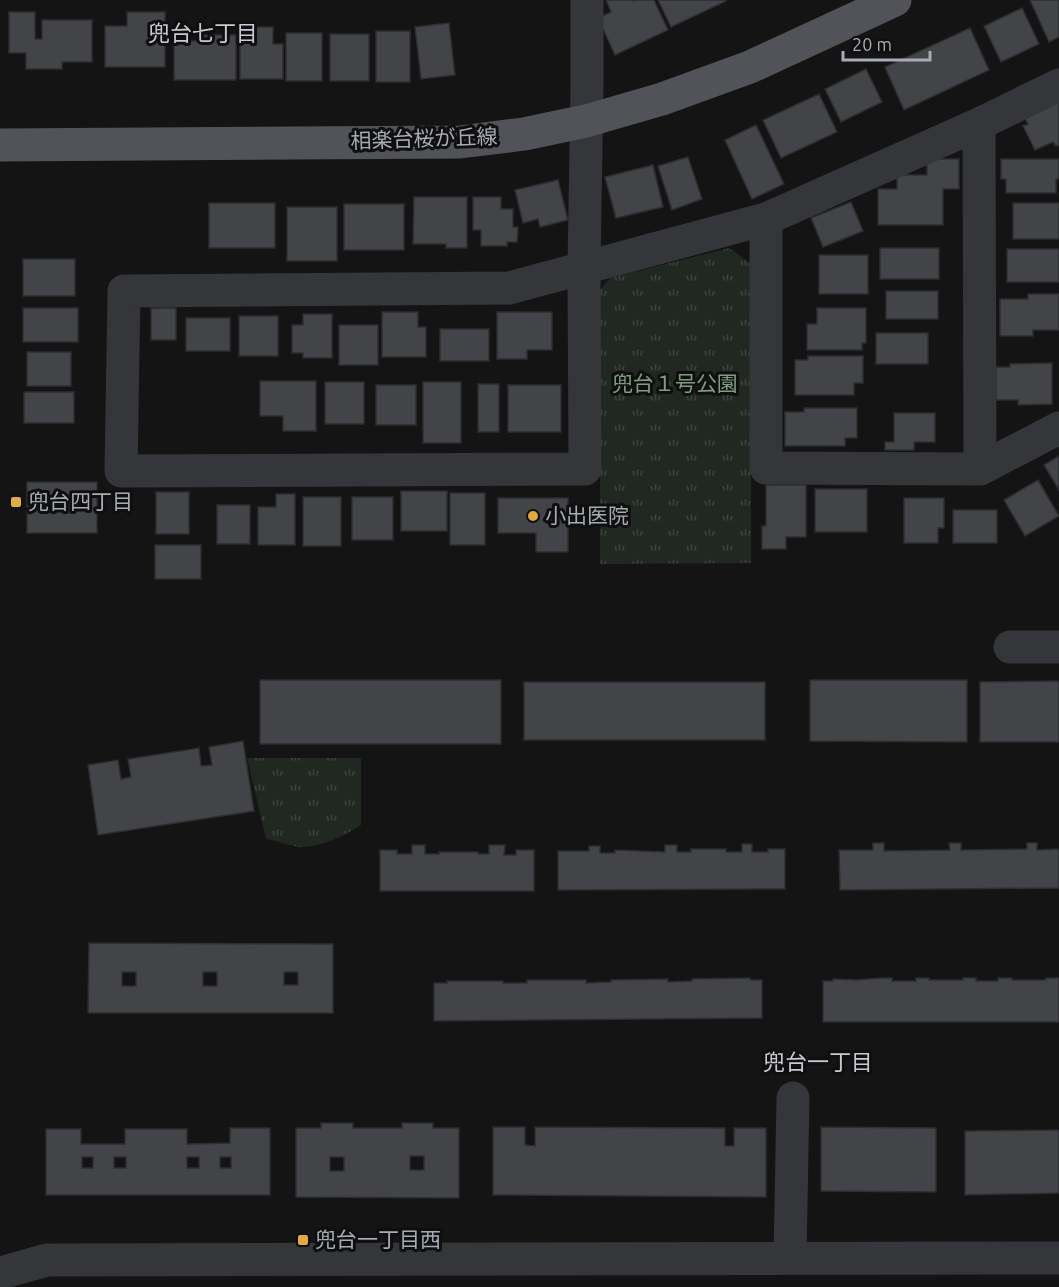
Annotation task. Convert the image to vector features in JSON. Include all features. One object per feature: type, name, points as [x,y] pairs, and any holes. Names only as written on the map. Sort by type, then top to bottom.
[{"type":"main road","name":"相楽台桜が丘線","points":[[0,145],[460,142],[524,134],[586,121],[662,99],[750,67],[896,0]]},
{"type":"street","points":[[587,0],[584,268],[585,470],[121,471],[124,291],[509,288],[584,268],[766,219],[979,124],[1059,85]]},
{"type":"street","points":[[979,124],[980,468]]},
{"type":"street","points":[[766,219],[766,468],[980,468],[1059,428]]},
{"type":"street","points":[[1010,647],[1059,647]]},
{"type":"street","points":[[790,1258],[793,1098]]},
{"type":"street","points":[[0,1273],[47,1260],[1059,1258]]},
{"type":"street","points":[[0,1285],[9,1287]]},
{"type":"green space","name":"兜台１号公園","points":[[729,248],[751,264],[751,563],[600,564],[600,290],[610,278]]},
{"type":"green space","points":[[247,758],[361,758],[361,825],[334,840],[319,845],[294,846],[266,839]]},
{"type":"building","points":[[606,0],[654,0],[668,30],[615,55],[598,18],[611,12]]},
{"type":"building","points":[[658,0],[725,0],[726,1],[671,27]]},
{"type":"building","points":[[1030,0],[1059,0],[1059,37],[1049,42]]},
{"type":"building","points":[[1022,8],[1039,44],[1001,62],[984,26]]},
{"type":"building","points":[[9,12],[35,12],[35,39],[42,39],[42,20],[92,20],[92,62],[62,62],[62,69],[26,69],[26,53],[9,53]]},
{"type":"building","points":[[127,12],[165,12],[165,67],[105,67],[105,26],[127,26]]},
{"type":"building","points":[[449,23],[455,75],[421,79],[415,27]]},
{"type":"building","points":[[240,27],[273,27],[273,44],[283,44],[283,79],[240,79]]},
{"type":"building","points":[[970,28],[989,70],[904,110],[885,67]]},
{"type":"building","points":[[376,31],[410,31],[410,82],[376,82]]},
{"type":"building","points":[[286,33],[322,33],[322,81],[286,81]]},
{"type":"building","points":[[330,34],[369,34],[369,81],[330,81]]},
{"type":"building","points":[[198,35],[236,35],[236,80],[174,80],[174,41],[198,41]]},
{"type":"building","points":[[866,69],[882,102],[841,122],[825,89]]},
{"type":"building","points":[[819,94],[837,132],[781,158],[763,120]]},
{"type":"building","points":[[1059,100],[1059,145],[1056,146],[1053,142],[1035,150],[1023,126],[1028,124],[1024,117]]},
{"type":"building","points":[[756,125],[784,184],[752,199],[725,140]]},
{"type":"building","points":[[688,157],[702,199],[672,210],[658,166]]},
{"type":"building","points":[[927,159],[959,159],[959,189],[943,189],[943,225],[878,225],[878,189],[897,189],[897,175],[927,175]]},
{"type":"building","points":[[1001,159],[1059,159],[1056,193],[1006,193],[1006,179],[1001,179]]},
{"type":"building","points":[[653,165],[663,207],[616,218],[605,177]]},
{"type":"building","points":[[558,180],[568,220],[540,227],[538,219],[523,223],[515,190]]},
{"type":"building","points":[[414,197],[467,197],[467,248],[446,248],[446,244],[413,244]]},
{"type":"building","points":[[473,197],[501,197],[501,209],[513,209],[513,227],[518,227],[517,242],[507,242],[507,246],[481,246],[481,230],[473,230]]},
{"type":"building","points":[[851,202],[863,231],[823,247],[811,218]]},
{"type":"building","points":[[209,203],[275,203],[275,248],[209,248]]},
{"type":"building","points":[[1013,203],[1059,203],[1059,239],[1013,239]]},
{"type":"building","points":[[344,204],[404,204],[404,250],[344,250]]},
{"type":"building","points":[[287,207],[337,207],[337,261],[287,261]]},
{"type":"building","points":[[880,248],[939,248],[939,279],[880,279]]},
{"type":"building","points":[[1007,249],[1059,249],[1059,282],[1007,282]]},
{"type":"building","points":[[819,255],[868,255],[868,294],[819,294]]},
{"type":"building","points":[[23,259],[75,259],[75,296],[23,296]]},
{"type":"building","points":[[886,291],[938,291],[938,319],[886,319]]},
{"type":"building","points":[[1028,294],[1059,294],[1059,330],[1033,330],[1033,336],[1000,336],[1000,299],[1028,299]]},
{"type":"building","points":[[23,308],[78,308],[78,342],[23,342]]},
{"type":"building","points":[[151,308],[176,308],[176,340],[151,340]]},
{"type":"building","points":[[817,308],[866,308],[866,343],[862,343],[862,350],[807,350],[807,324],[817,324]]},
{"type":"building","points":[[382,312],[418,312],[418,327],[426,327],[426,357],[382,357]]},
{"type":"building","points":[[497,312],[552,312],[552,350],[527,350],[527,359],[497,359]]},
{"type":"building","points":[[303,314],[332,314],[332,358],[303,358],[303,353],[292,353],[292,325],[303,325]]},
{"type":"building","points":[[239,316],[278,316],[278,356],[239,356]]},
{"type":"building","points":[[186,318],[230,318],[230,351],[186,351]]},
{"type":"building","points":[[339,325],[378,325],[378,365],[339,365]]},
{"type":"building","points":[[440,329],[489,329],[489,361],[440,361]]},
{"type":"building","points":[[876,333],[928,333],[928,364],[876,364]]},
{"type":"building","points":[[27,352],[71,352],[71,386],[27,386]]},
{"type":"building","points":[[808,356],[863,356],[863,383],[854,383],[854,395],[795,395],[795,360],[808,360]]},
{"type":"building","points":[[1052,363],[1052,404],[1018,405],[1018,400],[996,400],[996,367],[1010,367],[1010,364]]},
{"type":"building","points":[[260,381],[316,381],[316,431],[283,431],[283,416],[260,416]]},
{"type":"building","points":[[325,382],[364,382],[364,424],[325,424]]},
{"type":"building","points":[[423,382],[461,382],[461,443],[423,443]]},
{"type":"building","points":[[478,384],[499,384],[499,432],[478,432]]},
{"type":"building","points":[[376,385],[416,385],[416,425],[376,425]]},
{"type":"building","points":[[508,385],[561,385],[561,432],[508,432]]},
{"type":"building","points":[[24,392],[74,392],[74,423],[24,423]]},
{"type":"building","points":[[804,408],[857,408],[857,438],[845,438],[845,446],[785,446],[785,412],[804,412]]},
{"type":"building","points":[[894,413],[935,413],[935,442],[914,442],[914,450],[885,450],[885,442],[894,442]]},
{"type":"building","points":[[1059,456],[1059,490],[1044,465]]},
{"type":"building","points":[[1038,480],[1059,516],[1025,536],[1004,500]]},
{"type":"building","points":[[27,482],[97,482],[97,533],[27,533]]},
{"type":"building","points":[[766,485],[806,485],[806,537],[786,537],[786,549],[762,549],[762,526],[766,526]]},
{"type":"building","points":[[815,489],[867,489],[867,532],[815,532]]},
{"type":"building","points":[[401,491],[447,491],[447,531],[401,531]]},
{"type":"building","points":[[156,492],[189,492],[189,534],[156,534]]},
{"type":"building","points":[[450,493],[485,493],[485,545],[450,545]]},
{"type":"building","points":[[276,494],[295,494],[295,545],[258,545],[258,507],[276,507]]},
{"type":"building","points":[[303,497],[341,497],[341,546],[303,546]]},
{"type":"building","points":[[352,497],[393,497],[393,540],[352,540]]},
{"type":"building","name":"小出医院","points":[[498,498],[568,498],[568,552],[536,552],[536,533],[498,533]]},
{"type":"building","points":[[904,498],[944,498],[944,528],[938,528],[938,543],[904,543]]},
{"type":"building","points":[[217,505],[250,505],[250,544],[217,544]]},
{"type":"building","points":[[953,510],[997,510],[997,543],[953,543]]},
{"type":"building","points":[[155,545],[201,545],[201,579],[155,579]]},
{"type":"building","points":[[260,680],[501,680],[501,744],[260,744]]},
{"type":"building","points":[[810,680],[967,680],[967,742],[810,741]]},
{"type":"building","points":[[1059,681],[1059,742],[980,742],[980,682]]},
{"type":"building","points":[[524,682],[765,682],[765,740],[524,740]]},
{"type":"building","points":[[243,741],[254,811],[98,835],[88,765],[118,760],[121,779],[131,777],[128,759],[199,748],[201,766],[212,765],[209,747]]},
{"type":"building","points":[[873,843],[884,843],[884,851],[950,850],[949,843],[961,843],[961,850],[1027,849],[1027,843],[1037,843],[1037,850],[1059,849],[1059,888],[840,890],[839,850],[873,850]]},
{"type":"building","points":[[742,844],[752,844],[752,852],[785,849],[785,889],[558,890],[558,851],[589,851],[589,846],[600,846],[600,853],[615,853],[615,850],[665,852],[665,845],[677,845],[677,852],[691,852],[691,849],[726,849],[726,852],[742,852]]},
{"type":"building","points":[[412,845],[425,845],[425,854],[478,852],[478,854],[489,854],[489,845],[505,845],[504,855],[516,855],[516,850],[534,850],[534,891],[380,891],[380,850],[397,850],[397,854],[412,854]]},
{"type":"building","points":[[89,943],[333,944],[333,1013],[88,1013]],"holes":[[[122,972],[136,972],[136,986],[122,986]],[[203,972],[217,972],[217,986],[203,986]],[[284,972],[298,972],[298,985],[284,985]]]},
{"type":"building","points":[[750,978],[751,980],[762,980],[762,1018],[434,1021],[434,983],[447,983],[447,981],[527,983],[527,980],[586,980],[586,983],[611,982],[611,980],[668,979],[668,982],[692,981],[692,979]]},
{"type":"building","points":[[892,978],[892,981],[916,981],[916,978],[963,980],[963,978],[976,978],[976,981],[998,981],[998,978],[1046,980],[1046,978],[1059,978],[1059,1022],[823,1022],[823,981]]},
{"type":"building","points":[[321,1123],[353,1123],[353,1128],[402,1128],[402,1123],[433,1123],[433,1128],[459,1128],[459,1198],[296,1197],[296,1128],[321,1128]],"holes":[[[410,1156],[424,1156],[424,1170],[410,1170]],[[330,1157],[344,1157],[344,1171],[330,1171]]]},
{"type":"building","points":[[493,1127],[525,1127],[525,1145],[535,1146],[535,1127],[725,1128],[725,1146],[734,1146],[734,1128],[766,1128],[766,1197],[493,1195]]},
{"type":"building","points":[[821,1127],[936,1128],[936,1192],[821,1191]]},
{"type":"building","points":[[230,1128],[270,1128],[270,1195],[46,1195],[46,1129],[81,1129],[81,1144],[125,1144],[125,1129],[187,1129],[187,1144],[230,1143]],"holes":[[[82,1157],[93,1157],[93,1168],[82,1168]],[[114,1157],[126,1157],[126,1168],[114,1168]],[[187,1157],[199,1157],[199,1168],[187,1168]],[[220,1157],[231,1157],[231,1168],[220,1168]]]},
{"type":"building","points":[[1059,1130],[1059,1193],[965,1195],[965,1131]]},
{"type":"place","name":"兜台四丁目","points":[[16,502]]},
{"type":"place","name":"小出医院","points":[[533,516]]},
{"type":"place","name":"兜台一丁目西","points":[[303,1240]]},
{"type":"district","name":"兜台七丁目","points":[[203,33]]},
{"type":"district","name":"兜台一丁目","points":[[818,1062]]}]
